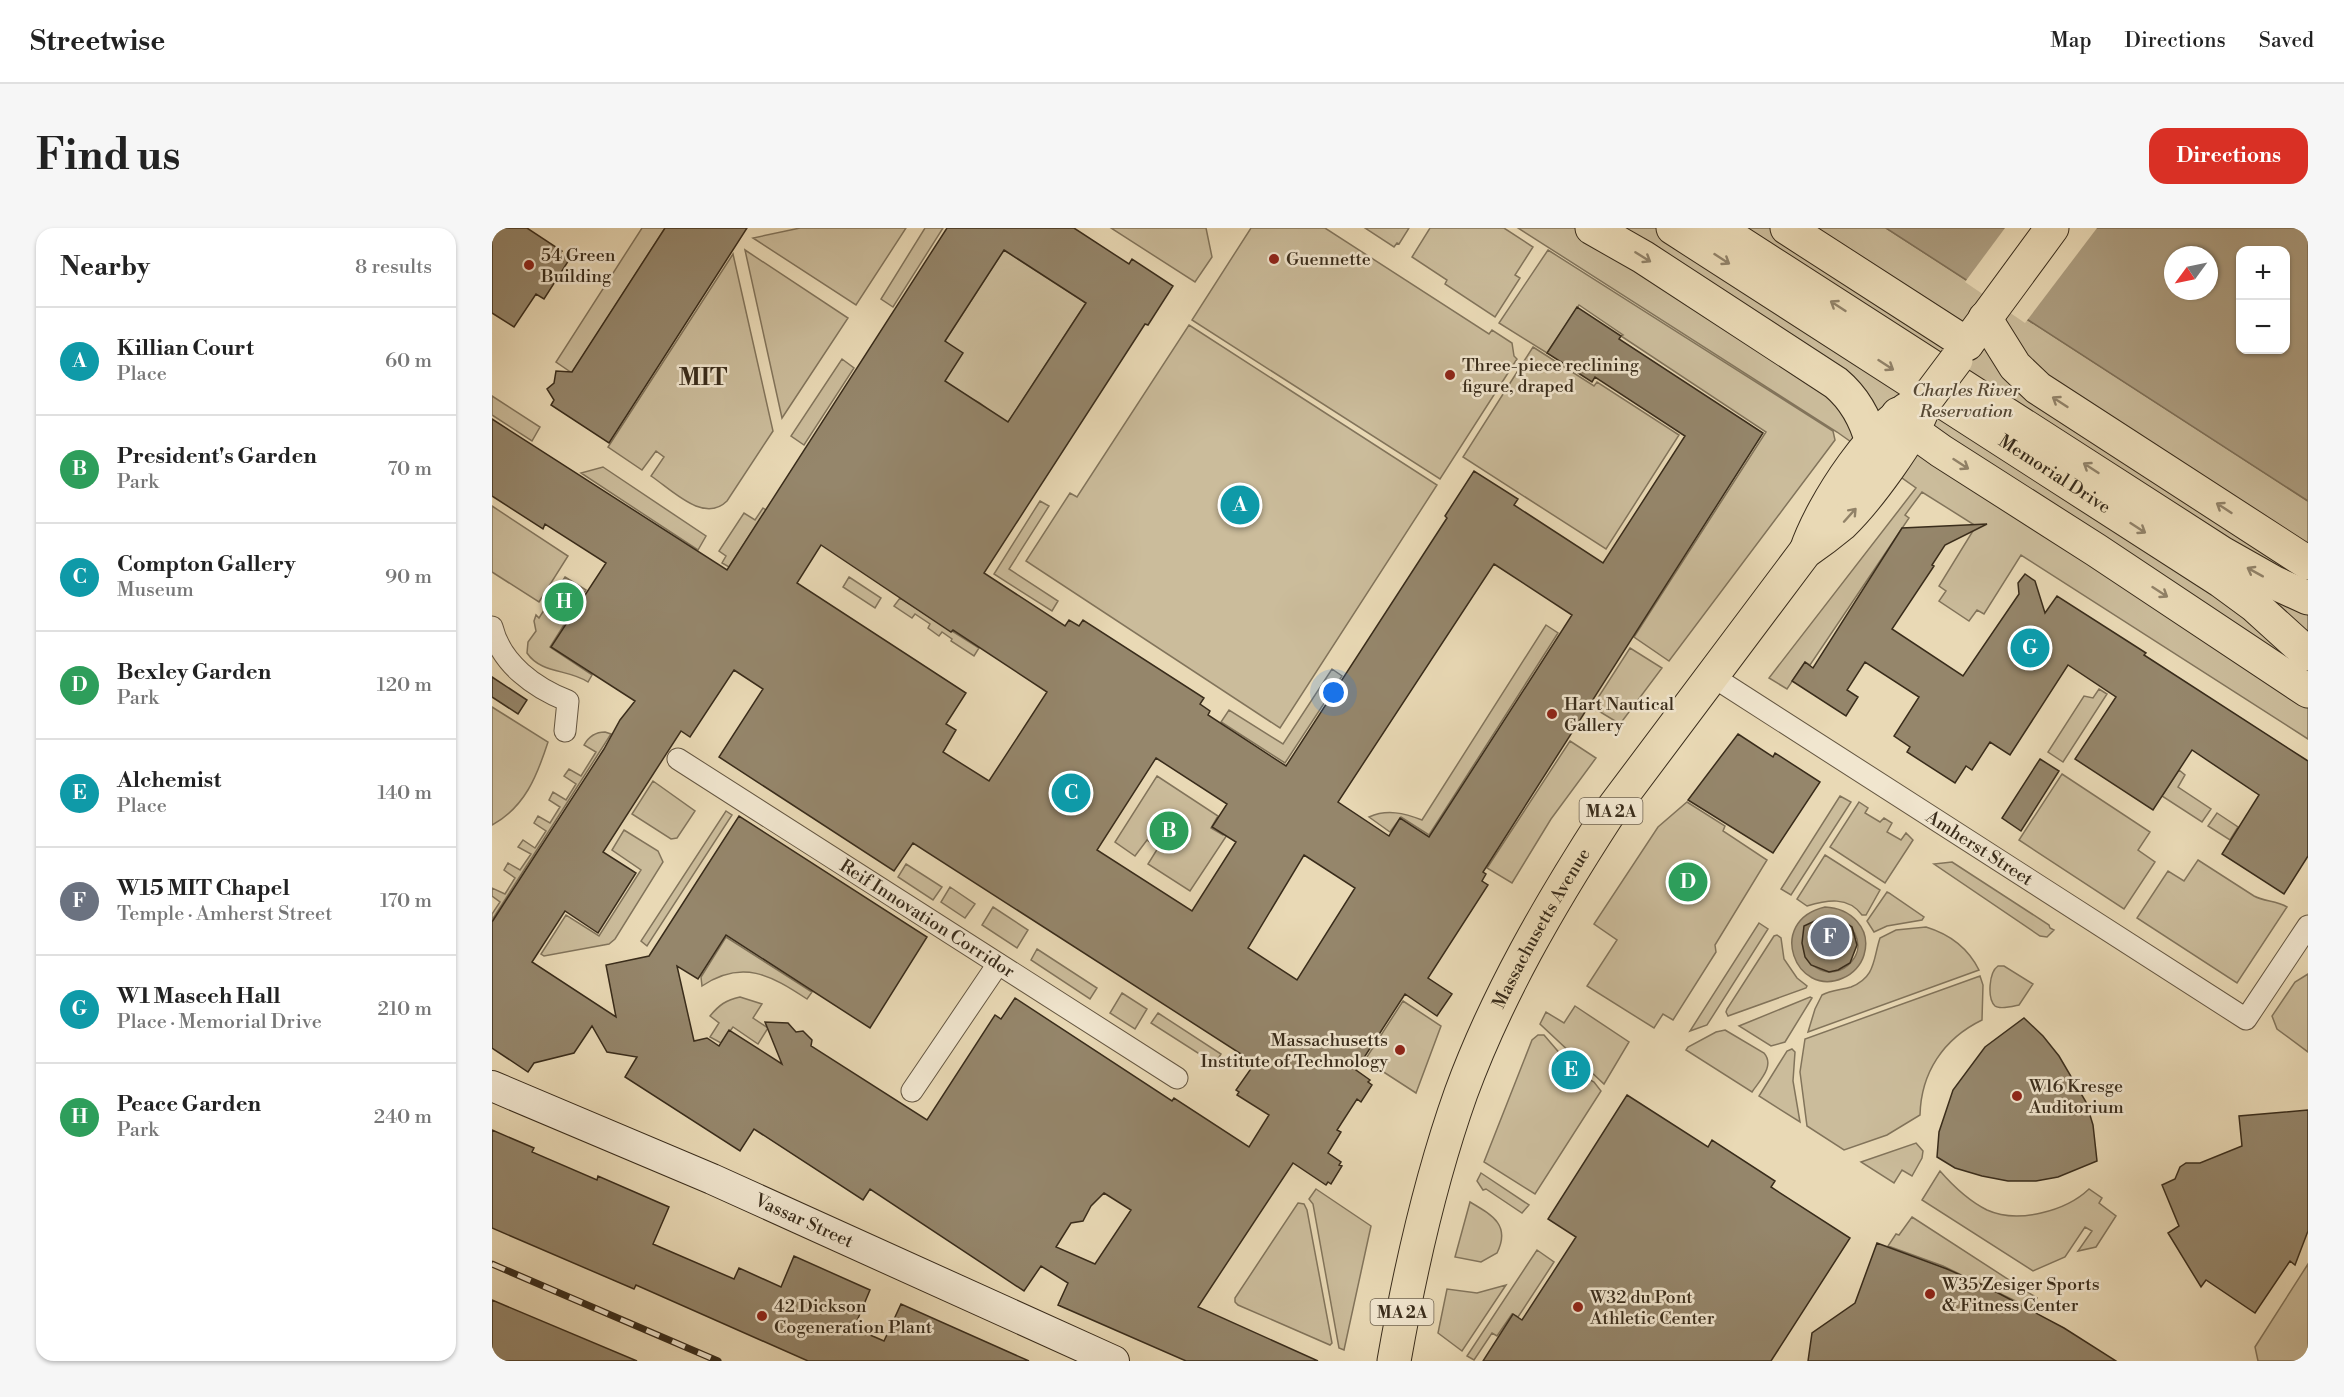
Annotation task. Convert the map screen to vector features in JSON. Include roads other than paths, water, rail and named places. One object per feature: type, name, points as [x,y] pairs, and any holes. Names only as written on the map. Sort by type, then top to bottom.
[{"type":"main road","points":[[1592,228],[1643,257],[1836,383],[1847,393],[1858,409],[1872,442]]},
{"type":"main road","name":"Memorial Drive","points":[[1673,228],[2221,581],[2254,606],[2308,654]]},
{"type":"main road","name":"Memorial Drive","points":[[1717,228],[2222,553],[2275,583],[2308,598]]},
{"type":"main road","points":[[1787,228],[1961,352]]},
{"type":"main road","name":"Massachusetts Avenue","points":[[1805,552],[1833,532],[1854,511],[1914,413],[2052,228]]},
{"type":"main road","points":[[1990,312],[2015,366],[2038,388],[2308,562]]},
{"type":"main road","points":[[1914,413],[2308,691]]},
{"type":"main road","name":"Massachusetts Avenue","points":[[1394,1361],[1413,1263],[1436,1173],[1462,1092],[1503,995],[1553,903],[1601,825],[1805,552],[1823,510],[1872,442],[1886,424],[1914,413]]},
{"type":"main road","name":"Vassar Street","points":[[492,1086],[711,1179],[1114,1361]]},
{"type":"street","points":[[492,627],[495,640],[525,677],[546,692],[568,701],[565,731]]},
{"type":"street","name":"Amherst Street","points":[[1713,676],[2246,1020],[2305,936]]},
{"type":"street","name":"Reif Innovation Corridor","points":[[678,759],[1177,1078]]},
{"type":"street","points":[[912,1091],[998,964]]},
{"type":"railway","points":[[492,1264],[718,1361]]},
{"type":"place","name":"Guennette","points":[[1274,259]]},
{"type":"place","name":"54 Green Building","points":[[529,265]]},
{"type":"place","name":"Three-piece reclining figure, draped","points":[[1450,375]]},
{"type":"place","name":"Killian Court","points":[[1240,505]]},
{"type":"place","name":"Peace Garden","points":[[564,602]]},
{"type":"place","name":"W1 Maseeh Hall","points":[[2030,648]]},
{"type":"place","name":"Hart Nautical Gallery","points":[[1552,714]]},
{"type":"place","name":"Compton Gallery","points":[[1071,793]]},
{"type":"place","name":"President's Garden","points":[[1169,831]]},
{"type":"place","name":"Bexley Garden","points":[[1688,882]]},
{"type":"place","name":"W15 MIT Chapel","points":[[1830,937]]},
{"type":"place","name":"Massachusetts Institute of Technology","points":[[1400,1050]]},
{"type":"place","name":"Alchemist","points":[[1571,1070]]},
{"type":"place","name":"W16 Kresge Auditorium","points":[[2017,1096]]},
{"type":"place","name":"W35 Zesiger Sports & Fitness Center","points":[[1930,1294]]},
{"type":"place","name":"W32 du Pont Athletic Center","points":[[1578,1307]]},
{"type":"place","name":"42 Dickson Cogeneration Plant","points":[[762,1316]]},
{"type":"district","name":"MIT","points":[[703,377]]},
{"type":"park label","name":"Charles River Reservation","points":[[1966,400]]}]
